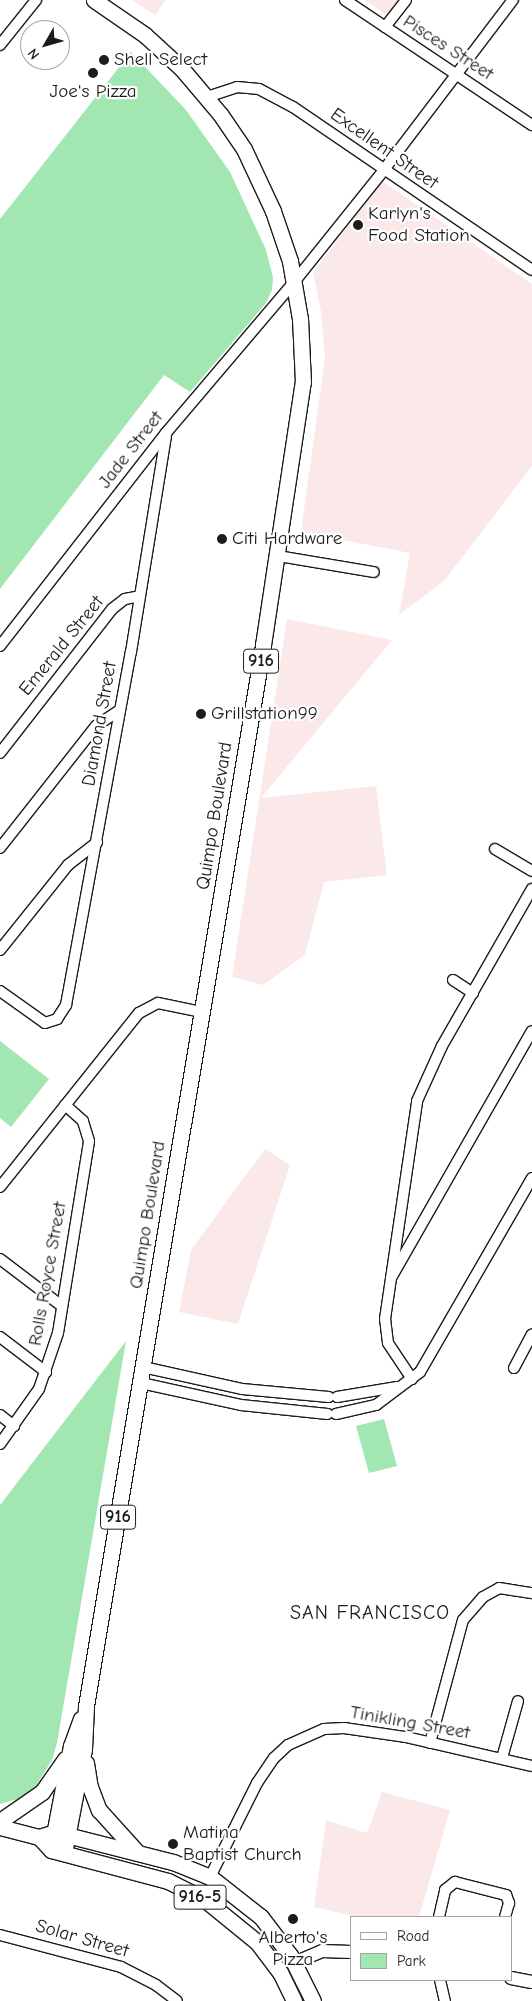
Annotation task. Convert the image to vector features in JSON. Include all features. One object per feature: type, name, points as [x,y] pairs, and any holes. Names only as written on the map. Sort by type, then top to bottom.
[{"type":"main road","name":"Quimpo Boulevard","points":[[58,1851],[86,1706],[144,1367],[278,556],[303,382],[302,334],[295,281],[263,188],[232,131],[207,97],[145,35],[94,0]]},
{"type":"main road","points":[[0,1821],[45,1789],[78,1748]]},
{"type":"main road","points":[[78,1748],[95,1802],[114,1830],[137,1852]]},
{"type":"main road","points":[[0,1827],[40,1837],[61,1834]]},
{"type":"main road","name":"916-5","points":[[61,1834],[137,1852],[210,1877],[261,1917],[294,1962],[313,2001]]},
{"type":"main road","points":[[40,1837],[58,1851]]},
{"type":"main road","name":"916-5","points":[[58,1851],[168,1881],[204,1899],[257,1942],[280,1972],[294,2001]]},
{"type":"street","points":[[0,45],[36,0]]},
{"type":"street","name":"Pisces Street","points":[[345,0],[456,74],[530,119]]},
{"type":"street","points":[[385,27],[406,0]]},
{"type":"street","name":"Jade Street","points":[[0,646],[166,433],[295,281],[383,171],[514,0]]},
{"type":"street","name":"Excellent Street","points":[[207,97],[237,87],[259,89],[293,107],[383,171],[532,270]]},
{"type":"street","name":"Diamond Street","points":[[0,991],[38,1020],[45,1023],[57,1019],[66,1004],[97,842],[166,433]]},
{"type":"street","points":[[278,556],[374,572]]},
{"type":"street","name":"Emerald Street","points":[[0,752],[112,609],[125,599],[140,596]]},
{"type":"street","points":[[0,848],[96,726],[120,710]]},
{"type":"street","points":[[0,950],[68,865],[97,842]]},
{"type":"street","points":[[495,849],[532,871]]},
{"type":"street","points":[[412,1379],[388,1344],[385,1319],[388,1283],[417,1101],[435,1060],[532,889]]},
{"type":"street","points":[[454,980],[473,993]]},
{"type":"street","points":[[0,1187],[144,1008],[158,1003],[202,1012]]},
{"type":"street","points":[[388,1283],[532,1031]]},
{"type":"street","name":"Rolls Royce Street","points":[[0,1444],[14,1426],[46,1372],[62,1306],[89,1141],[83,1121],[66,1105]]},
{"type":"street","points":[[141,1383],[212,1400],[311,1413],[332,1414],[368,1408],[412,1379],[430,1359],[532,1178]]},
{"type":"street","points":[[0,1259],[62,1306]]},
{"type":"street","points":[[514,1368],[532,1334]]},
{"type":"street","points":[[0,1337],[46,1372]]},
{"type":"street","points":[[144,1367],[233,1387],[312,1396],[333,1397],[403,1386]]},
{"type":"street","points":[[311,1413],[312,1396]]},
{"type":"street","points":[[0,1415],[14,1426]]},
{"type":"street","points":[[430,1743],[464,1620],[483,1597],[499,1588],[532,1593]]},
{"type":"street","points":[[502,1758],[518,1701]]},
{"type":"street","name":"Tinikling Street","points":[[210,1877],[257,1783],[288,1745],[324,1729],[344,1728],[430,1743],[532,1766]]},
{"type":"street","points":[[439,1916],[445,1890],[454,1882],[506,1895],[509,1903],[504,1916]]},
{"type":"street","name":"Solar Street","points":[[0,1935],[121,1967],[156,1985],[176,2001]]},
{"type":"street","points":[[294,1962],[322,1951],[350,1952]]},
{"type":"street","points":[[512,1978],[532,1982]]},
{"type":"street","points":[[440,1981],[445,2001]]},
{"type":"shaded area","points":[[132,0],[166,0],[155,15]]},
{"type":"shaded area","points":[[365,0],[399,0],[388,16]]},
{"type":"shaded area","points":[[382,181],[532,284],[532,466],[444,581],[399,615],[410,553],[301,532],[325,358],[321,312],[313,273]]},
{"type":"shaded area","points":[[287,619],[392,640],[261,798],[376,786],[387,875],[324,882],[305,955],[263,985],[232,977]]},
{"type":"shaded area","points":[[265,1149],[290,1165],[238,1324],[179,1312],[191,1250]]},
{"type":"shaded area","points":[[382,1792],[450,1810],[419,1916],[353,1916],[314,1907],[326,1820],[367,1833]]},
{"type":"green space","points":[[131,52],[186,110],[230,172],[266,250],[273,277],[272,290],[266,303],[190,392],[164,375],[0,589],[0,219]]},
{"type":"green space","points":[[0,1041],[49,1079],[11,1127],[0,1118]]},
{"type":"green space","points":[[126,1341],[57,1743],[52,1760],[34,1789],[21,1798],[0,1804],[0,1505]]},
{"type":"green space","points":[[384,1419],[397,1466],[369,1473],[356,1426]]},
{"type":"place","name":"Shell Select","points":[[104,60]]},
{"type":"place","name":"Joe's Pizza","points":[[93,73]]},
{"type":"place","name":"Karlyn's Food Station","points":[[358,225]]},
{"type":"place","name":"Citi Hardware","points":[[222,539]]},
{"type":"place","name":"Grillstation99","points":[[201,714]]},
{"type":"place","name":"Matina Baptist Church","points":[[173,1844]]},
{"type":"place","name":"Alberto's Pizza","points":[[293,1919]]},
{"type":"district","name":"SAN FRANCISCO","points":[[370,1612]]}]
